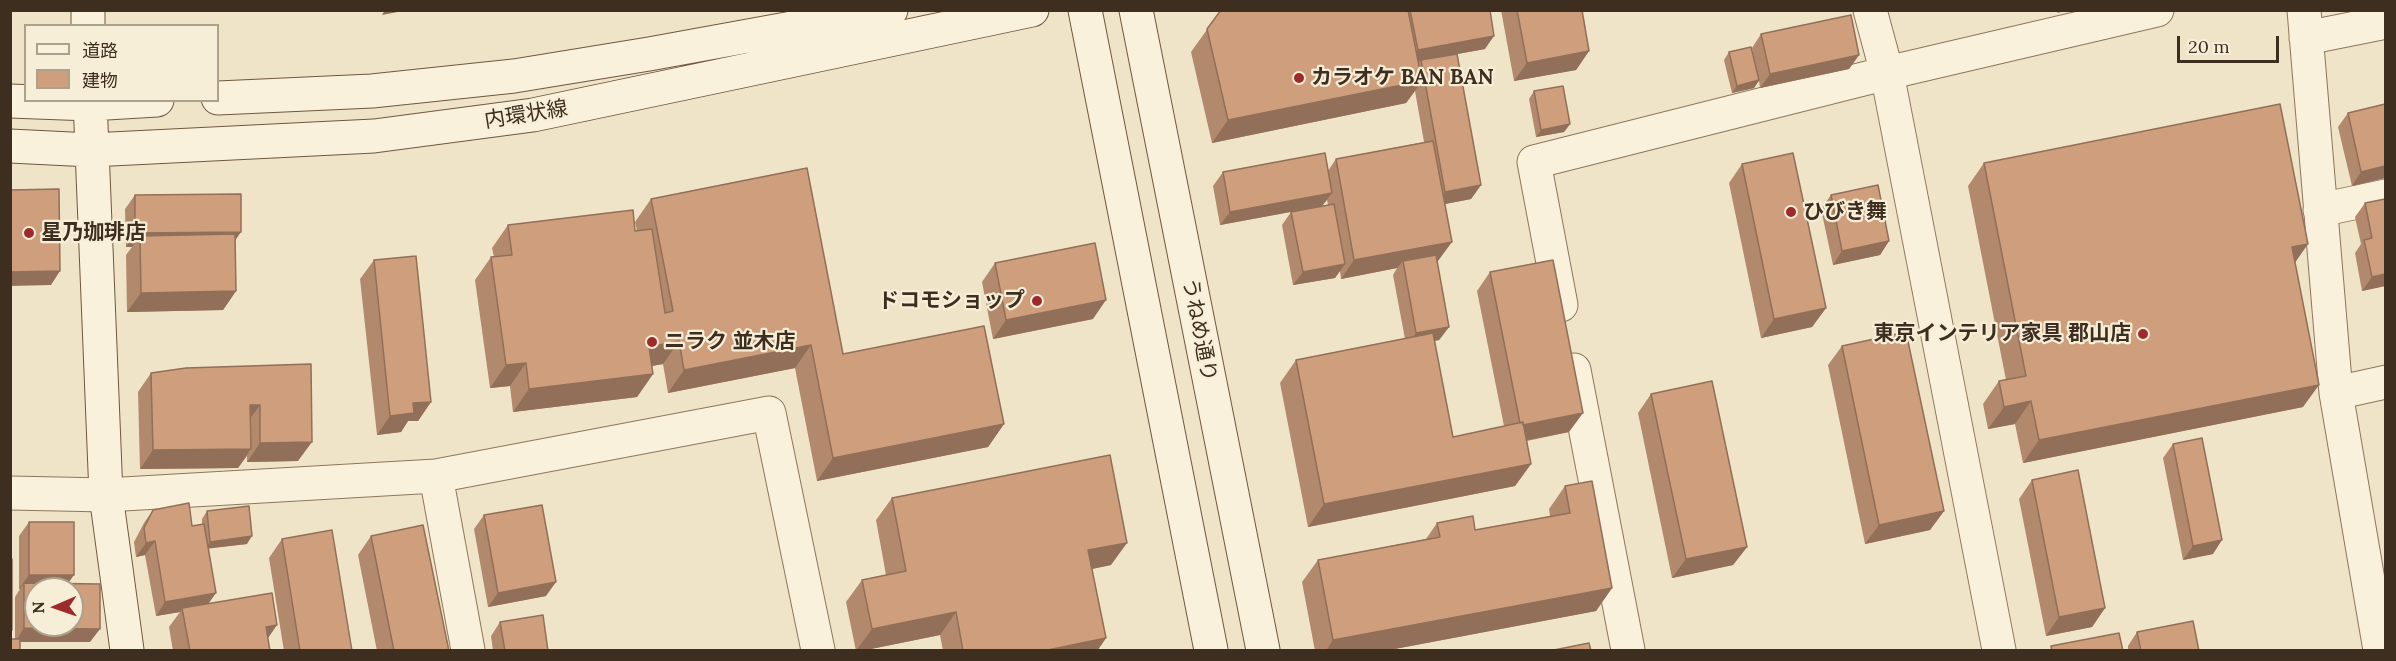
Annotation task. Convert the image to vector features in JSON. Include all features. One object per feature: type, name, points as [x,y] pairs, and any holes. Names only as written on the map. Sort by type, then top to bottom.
[{"type":"street","name":"内環状線","points":[[219,98],[372,91],[514,75],[649,54],[891,10]]},
{"type":"street","name":"内環状線","points":[[10,146],[91,150],[374,136],[533,115],[1032,10]]},
{"type":"street","points":[[1085,10],[1211,651]]},
{"type":"street","name":"うねめ通り","points":[[1136,10],[1263,651]]},
{"type":"street","points":[[1870,10],[1887,73],[1999,651]]},
{"type":"street","points":[[1628,651],[1534,162],[1887,73],[2157,10]]},
{"type":"street","points":[[2379,651],[2336,393],[2305,24],[2385,21]]},
{"type":"street","points":[[90,102],[106,495],[127,651]]},
{"type":"street","points":[[2320,210],[2385,196]]},
{"type":"street","points":[[2336,393],[2385,382]]},
{"type":"street","points":[[10,493],[106,495],[435,476],[769,413],[818,651]]},
{"type":"street","points":[[435,476],[468,651]]},
{"type":"building","name":"カラオケ BAN BAN","points":[[1221,10],[1408,10],[1422,81],[1228,120],[1207,29]]},
{"type":"building","points":[[1410,10],[1490,10],[1494,36],[1418,50]]},
{"type":"building","points":[[1517,10],[1582,10],[1589,51],[1527,63]]},
{"type":"building","points":[[1851,15],[1859,55],[1770,74],[1761,34]]},
{"type":"building","points":[[1751,47],[1759,80],[1737,86],[1729,52]]},
{"type":"building","points":[[1457,54],[1481,185],[1445,192],[1421,60]]},
{"type":"building","points":[[1563,86],[1570,124],[1541,130],[1534,91]]},
{"type":"building","name":"東京インテリア家具 郡山店","points":[[2280,104],[2308,244],[2292,247],[2319,385],[2039,440],[2031,401],[2004,407],[1999,381],[2026,376],[1984,163]]},
{"type":"building","points":[[2385,104],[2385,166],[2361,172],[2348,113]]},
{"type":"building","points":[[1433,141],[1452,242],[1354,260],[1336,159]]},
{"type":"building","points":[[1325,153],[1332,193],[1230,212],[1223,172]]},
{"type":"building","points":[[1793,153],[1826,308],[1774,319],[1742,164]]},
{"type":"building","name":"ニラク 並木店","points":[[807,168],[843,354],[984,326],[1004,424],[833,458],[811,345],[684,370],[679,341],[649,347],[653,374],[529,389],[526,363],[506,365],[491,257],[512,255],[508,225],[633,210],[635,231],[652,229],[665,313],[673,311],[651,199]]},
{"type":"building","points":[[1878,185],[1889,241],[1842,251],[1831,195]]},
{"type":"building","points":[[59,189],[60,271],[10,272],[10,190]]},
{"type":"building","points":[[241,194],[241,232],[135,233],[135,195]]},
{"type":"building","points":[[2385,199],[2385,274],[2372,277],[2364,240],[2372,238],[2365,203]]},
{"type":"building","points":[[1334,204],[1345,264],[1303,272],[1291,212]]},
{"type":"building","points":[[235,234],[236,291],[141,293],[140,236]]},
{"type":"building","name":"ドコモショップ","points":[[1095,243],[1106,300],[1006,320],[995,263]]},
{"type":"building","points":[[1436,255],[1449,327],[1416,333],[1403,261]]},
{"type":"building","points":[[416,256],[431,402],[413,403],[414,413],[390,416],[374,260]]},
{"type":"building","points":[[1553,260],[1583,413],[1523,425],[1523,422],[1520,423],[1490,272]]},
{"type":"building","points":[[1906,332],[1944,511],[1879,525],[1842,346]]},
{"type":"building","points":[[1433,333],[1453,437],[1523,422],[1531,464],[1324,504],[1296,360]]},
{"type":"building","points":[[311,364],[312,442],[260,443],[260,405],[250,405],[251,449],[153,450],[151,373],[186,368]]},
{"type":"building","points":[[1712,381],[1747,547],[1686,559],[1651,394]]},
{"type":"building","points":[[2202,438],[2222,540],[2193,546],[2173,444]]},
{"type":"building","points":[[1110,455],[1127,543],[1088,550],[1106,638],[1043,651],[963,651],[956,612],[872,629],[862,580],[906,571],[892,498]]},
{"type":"building","points":[[2078,470],[2105,608],[2059,617],[2032,480]]},
{"type":"building","points":[[1592,481],[1612,588],[1333,640],[1318,560],[1440,537],[1437,523],[1473,516],[1475,530],[1570,513],[1565,486]]},
{"type":"building","points":[[189,503],[192,526],[204,524],[216,593],[165,602],[155,541],[146,543],[144,528],[153,510]]},
{"type":"building","points":[[542,505],[556,582],[498,593],[484,515]]},
{"type":"building","points":[[249,506],[252,536],[210,542],[207,511]]},
{"type":"building","points":[[29,522],[74,522],[74,575],[29,575]]},
{"type":"building","points":[[423,525],[449,651],[394,651],[371,536]]},
{"type":"building","points":[[332,530],[352,651],[300,651],[282,539]]},
{"type":"building","points":[[10,559],[12,559],[12,630],[10,630]]},
{"type":"building","points":[[84,584],[100,584],[100,629],[84,629]]},
{"type":"building","points":[[272,593],[277,625],[266,627],[270,651],[190,651],[182,608]]},
{"type":"building","points":[[543,615],[548,651],[505,651],[500,622]]},
{"type":"building","points":[[2193,621],[2199,651],[2141,651],[2137,632]]},
{"type":"building","points":[[2119,633],[2123,651],[2052,651],[2051,646]]},
{"type":"building","points":[[10,639],[20,639],[20,651],[10,651]]},
{"type":"building","points":[[1589,643],[1591,651],[1549,651]]},
{"type":"place","name":"カラオケ BAN BAN","points":[[1299,78]]},
{"type":"place","name":"ひびき舞","points":[[1791,212]]},
{"type":"place","name":"星乃珈琲店","points":[[29,233]]},
{"type":"place","name":"ドコモショップ","points":[[1037,301]]},
{"type":"place","name":"東京インテリア家具 郡山店","points":[[2143,334]]},
{"type":"place","name":"ニラク 並木店","points":[[652,342]]}]
